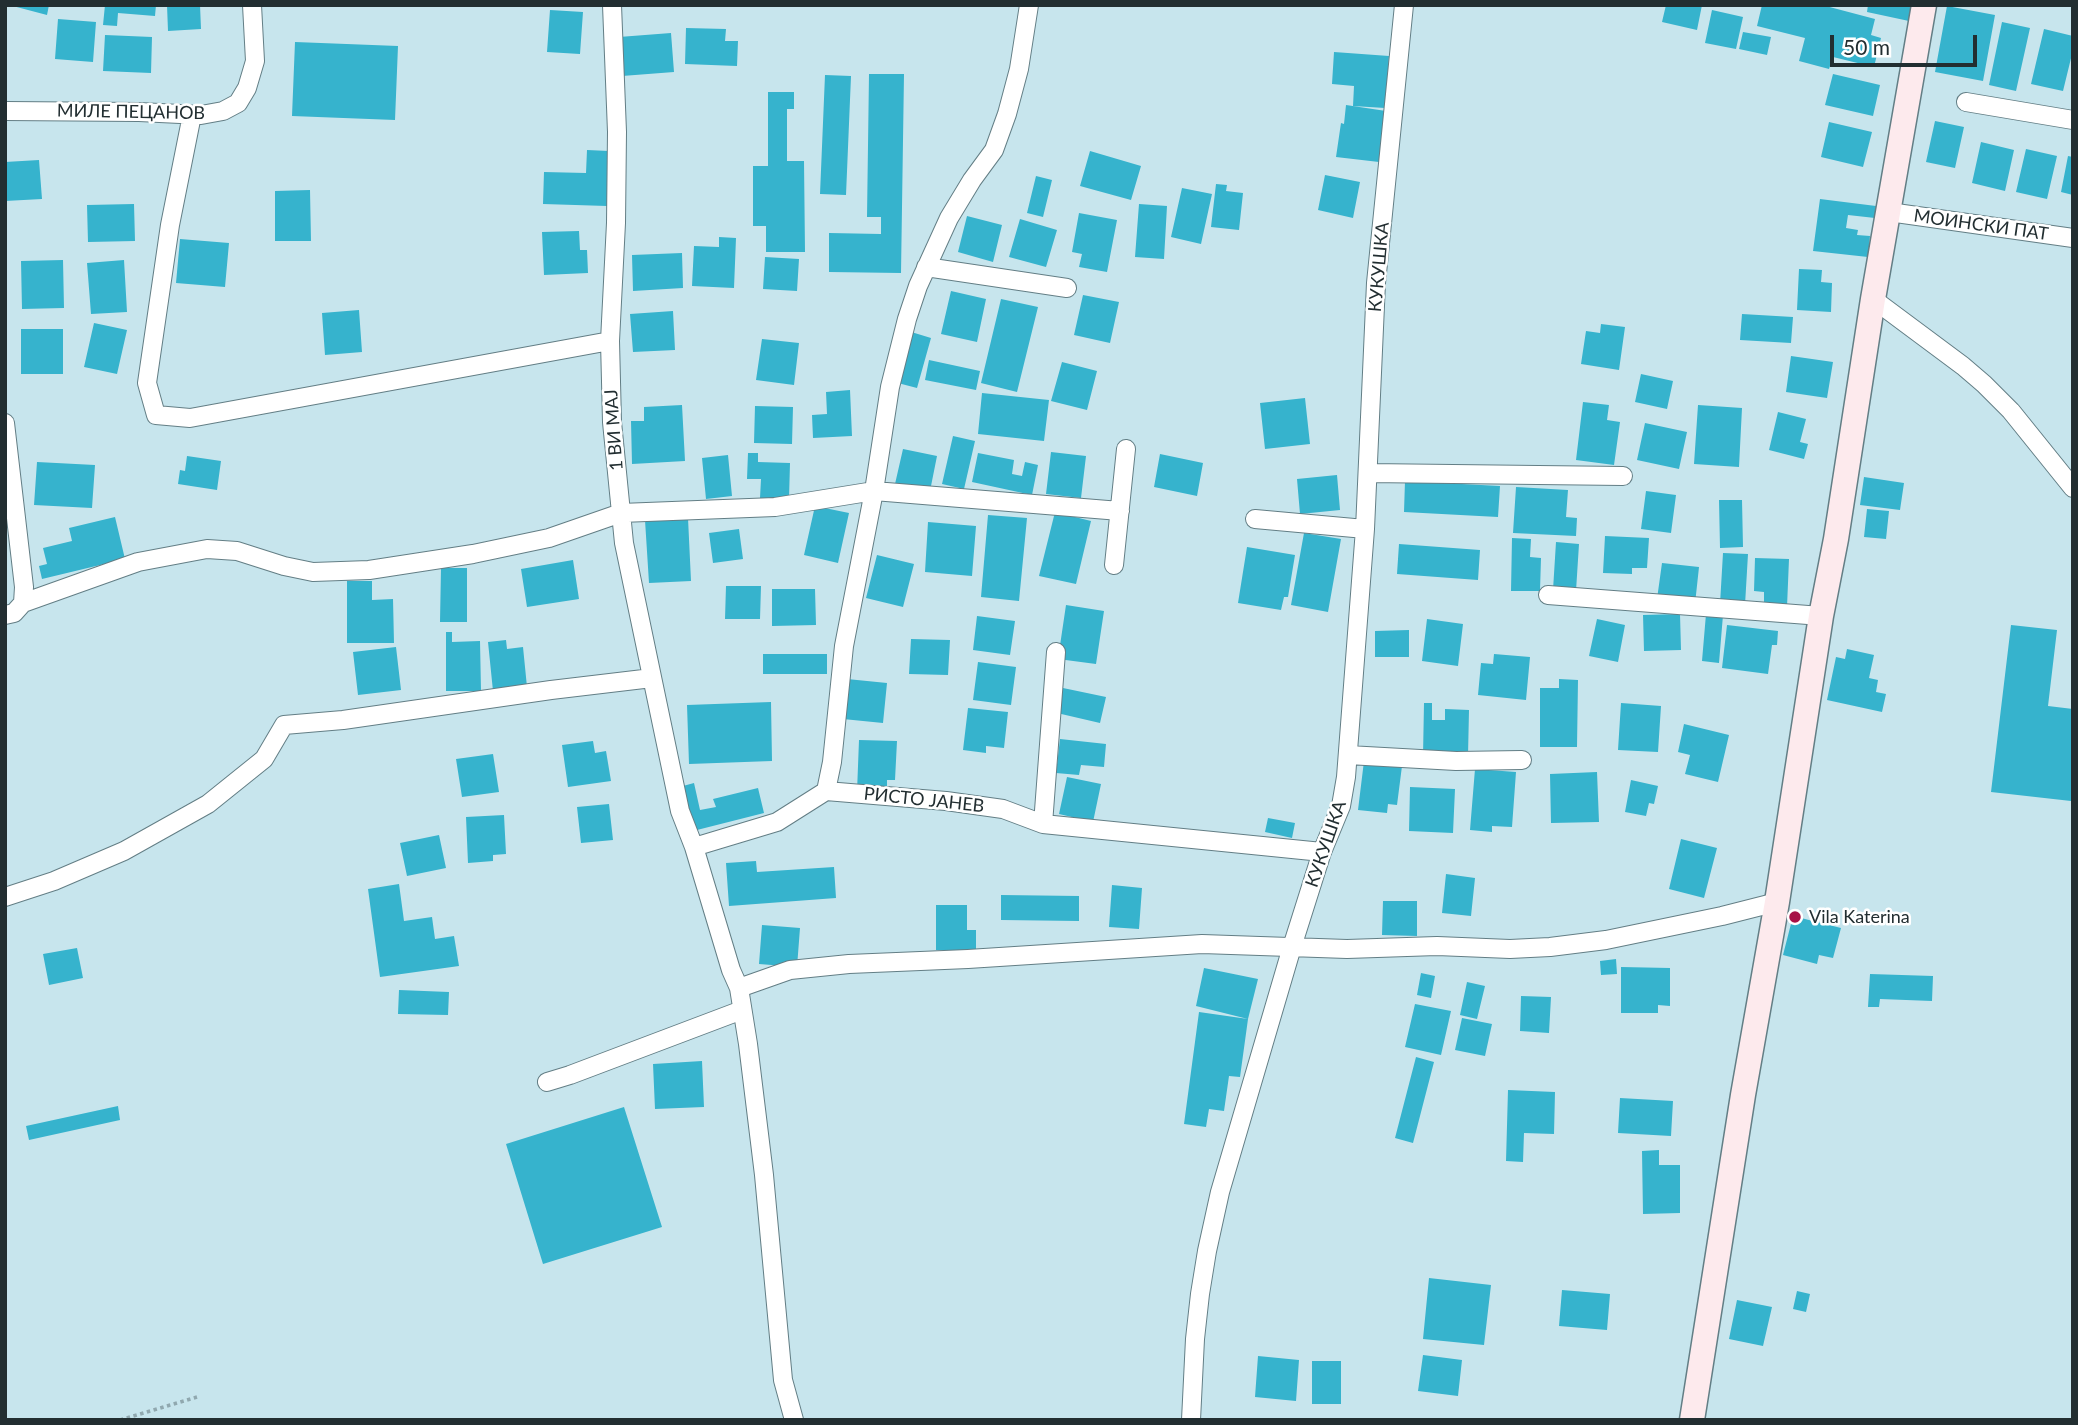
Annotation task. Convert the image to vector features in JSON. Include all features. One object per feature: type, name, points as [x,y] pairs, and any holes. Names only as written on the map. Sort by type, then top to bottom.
[{"type":"main road","points":[[1692,1420],[1821,616],[1924,5]]},
{"type":"street","name":"МИЛЕ ПЕЦАНОВ","points":[[5,111],[201,115],[223,111],[238,103],[247,88],[255,61],[252,5]]},
{"type":"street","name":"1 ВИ МАЈ","points":[[612,5],[617,210],[610,341],[612,422],[624,543],[680,811],[694,847],[743,1010],[764,1175],[783,1380],[794,1420]]},
{"type":"street","points":[[694,847],[777,822],[826,790],[832,762],[844,646],[874,491],[890,387],[907,318],[926,267],[949,218],[994,150],[1007,114],[1018,69],[1029,5]]},
{"type":"street","name":"КУКУШКА","points":[[1191,1420],[1195,1339],[1207,1251],[1220,1192],[1292,947],[1322,852],[1341,806],[1348,755],[1365,529],[1376,283],[1404,5]]},
{"type":"street","points":[[1966,102],[2073,120]]},
{"type":"street","points":[[192,115],[170,225],[148,383],[156,415],[190,418],[610,341]]},
{"type":"street","name":"МОИНСКИ ПАТ","points":[[1889,212],[2073,238]]},
{"type":"street","points":[[926,267],[1067,288]]},
{"type":"street","points":[[1873,299],[1964,366],[1984,384],[2011,411],[2073,488]]},
{"type":"street","points":[[5,423],[24,587],[23,603]]},
{"type":"street","points":[[1114,565],[1126,449]]},
{"type":"street","points":[[1368,473],[1623,476]]},
{"type":"street","points":[[5,615],[14,613],[23,603],[138,562],[207,549],[237,551],[313,572],[369,570],[473,554],[549,538],[621,513],[775,507],[874,491],[1121,511]]},
{"type":"street","points":[[1255,519],[1365,529]]},
{"type":"street","points":[[1548,595],[1821,616]]},
{"type":"street","points":[[1044,824],[1056,652]]},
{"type":"street","points":[[5,897],[54,881],[124,851],[208,804],[264,759],[284,725],[344,720],[652,678]]},
{"type":"street","points":[[1348,755],[1456,761],[1522,760]]},
{"type":"street","name":"РИСТО ЈАНЕВ","points":[[826,790],[1003,809],[1044,824],[1322,852]]},
{"type":"street","points":[[738,988],[790,970],[849,964],[1202,944],[1348,949],[1437,946],[1510,949],[1550,947],[1606,940],[1777,902]]},
{"type":"street","points":[[547,1082],[743,1010]]},
{"type":"path","points":[[120,1420],[197,1397]]},
{"type":"building","points":[[9,5],[49,5],[47,15]]},
{"type":"building","points":[[105,5],[156,5],[155,16],[118,13],[117,26],[103,25]]},
{"type":"building","points":[[167,5],[200,5],[201,29],[168,31]]},
{"type":"building","points":[[1666,5],[1702,5],[1697,30],[1662,22]]},
{"type":"building","points":[[1762,5],[1822,5],[1875,19],[1871,35],[1881,38],[1874,67],[1833,57],[1829,69],[1799,61],[1805,38],[1757,26]]},
{"type":"building","points":[[1868,5],[1912,5],[1909,21],[1867,12]]},
{"type":"building","points":[[1947,6],[1995,15],[1983,81],[1935,72]]},
{"type":"building","points":[[550,10],[583,12],[580,54],[547,52]]},
{"type":"building","points":[[1712,10],[1743,17],[1736,49],[1705,43]]},
{"type":"building","points":[[58,19],[96,22],[93,62],[55,59]]},
{"type":"building","points":[[2002,22],[2030,28],[2016,91],[1989,85]]},
{"type":"building","points":[[686,28],[726,29],[725,41],[738,41],[737,66],[685,64]]},
{"type":"building","points":[[2044,29],[2073,36],[2073,50],[2063,91],[2031,84]]},
{"type":"building","points":[[1743,32],[1771,37],[1767,55],[1739,49]]},
{"type":"building","points":[[671,33],[674,72],[622,76],[619,37]]},
{"type":"building","points":[[105,35],[152,37],[151,73],[103,71]]},
{"type":"building","points":[[295,42],[398,46],[395,120],[292,116]]},
{"type":"building","points":[[1334,52],[1389,56],[1385,108],[1353,106],[1354,86],[1332,84]]},
{"type":"building","points":[[869,74],[904,74],[901,273],[829,272],[829,233],[881,234],[881,217],[867,217]]},
{"type":"building","points":[[1833,74],[1880,85],[1873,116],[1825,105]]},
{"type":"building","points":[[825,75],[851,76],[846,195],[820,194]]},
{"type":"building","points":[[768,92],[794,92],[794,109],[787,109],[787,161],[804,161],[805,252],[766,252],[766,226],[753,226],[753,166],[768,166]]},
{"type":"building","points":[[1346,105],[1386,111],[1379,162],[1336,157]]},
{"type":"building","points":[[1935,121],[1964,127],[1955,168],[1926,162]]},
{"type":"building","points":[[1829,122],[1872,132],[1863,167],[1821,157]]},
{"type":"building","points":[[1981,142],[2014,150],[2005,191],[1972,183]]},
{"type":"building","points":[[2026,149],[2057,156],[2047,199],[2016,192]]},
{"type":"building","points":[[587,150],[609,151],[607,206],[543,204],[544,172],[586,173]]},
{"type":"building","points":[[1090,151],[1141,166],[1131,200],[1080,186]]},
{"type":"building","points":[[2068,156],[2073,157],[2073,195],[2061,192]]},
{"type":"building","points":[[39,160],[42,199],[5,201],[5,162]]},
{"type":"building","points":[[1325,175],[1360,182],[1353,218],[1318,210]]},
{"type":"building","points":[[1036,176],[1052,180],[1043,217],[1027,213]]},
{"type":"building","points":[[1216,184],[1227,185],[1226,191],[1243,193],[1239,230],[1211,227]]},
{"type":"building","points":[[1182,188],[1212,194],[1201,244],[1171,237]]},
{"type":"building","points":[[310,190],[311,241],[275,241],[275,191]]},
{"type":"building","points":[[1820,199],[1876,206],[1875,218],[1848,215],[1846,228],[1858,230],[1857,235],[1870,236],[1868,257],[1813,251]]},
{"type":"building","points":[[134,204],[135,241],[88,242],[87,205]]},
{"type":"building","points":[[1139,204],[1167,206],[1164,259],[1135,257]]},
{"type":"building","points":[[1079,213],[1117,220],[1107,272],[1079,267],[1082,254],[1072,252]]},
{"type":"building","points":[[967,216],[1002,225],[993,262],[958,252]]},
{"type":"building","points":[[1020,219],[1057,230],[1046,267],[1009,257]]},
{"type":"building","points":[[579,231],[580,250],[587,250],[588,273],[544,275],[542,232]]},
{"type":"building","points":[[719,237],[736,238],[734,288],[692,286],[694,246],[719,247]]},
{"type":"building","points":[[180,239],[229,243],[225,287],[176,283]]},
{"type":"building","points":[[682,253],[683,288],[633,291],[632,255]]},
{"type":"building","points":[[765,257],[799,259],[797,291],[763,289]]},
{"type":"building","points":[[63,260],[64,308],[22,309],[21,261]]},
{"type":"building","points":[[124,260],[127,312],[91,314],[87,263]]},
{"type":"building","points":[[1799,269],[1822,270],[1821,282],[1832,283],[1831,312],[1797,310]]},
{"type":"building","points":[[951,291],[986,299],[977,342],[941,334]]},
{"type":"building","points":[[1083,295],[1119,302],[1110,343],[1074,335]]},
{"type":"building","points":[[1001,299],[1038,307],[1017,392],[981,383]]},
{"type":"building","points":[[359,310],[362,352],[325,355],[322,313]]},
{"type":"building","points":[[673,311],[675,350],[633,352],[630,314]]},
{"type":"building","points":[[1742,314],[1793,317],[1791,343],[1740,340]]},
{"type":"building","points":[[94,323],[127,330],[117,374],[84,367]]},
{"type":"building","points":[[1601,324],[1625,327],[1619,370],[1581,364],[1586,331],[1600,333]]},
{"type":"building","points":[[21,329],[63,329],[63,374],[21,374]]},
{"type":"building","points":[[908,331],[931,338],[917,388],[894,382]]},
{"type":"building","points":[[762,339],[799,343],[794,385],[756,380]]},
{"type":"building","points":[[1791,356],[1833,362],[1827,398],[1786,392]]},
{"type":"building","points":[[929,360],[980,371],[976,390],[925,380]]},
{"type":"building","points":[[1062,362],[1097,371],[1087,410],[1051,401]]},
{"type":"building","points":[[1641,374],[1673,381],[1667,409],[1635,402]]},
{"type":"building","points":[[850,390],[852,436],[813,438],[812,415],[827,414],[826,392]]},
{"type":"building","points":[[982,393],[1049,400],[1044,441],[978,434]]},
{"type":"building","points":[[1305,398],[1310,444],[1265,449],[1260,403]]},
{"type":"building","points":[[1583,402],[1609,405],[1607,420],[1620,422],[1614,465],[1576,460]]},
{"type":"building","points":[[682,405],[685,461],[632,464],[631,421],[644,421],[644,407]]},
{"type":"building","points":[[1698,405],[1742,408],[1739,467],[1694,464]]},
{"type":"building","points":[[755,406],[793,407],[792,444],[754,443]]},
{"type":"building","points":[[1778,412],[1806,419],[1800,442],[1808,444],[1804,459],[1769,450]]},
{"type":"building","points":[[1645,423],[1687,432],[1679,469],[1637,460]]},
{"type":"building","points":[[953,436],[975,441],[964,489],[942,484]]},
{"type":"building","points":[[903,449],[937,456],[930,491],[895,484]]},
{"type":"building","points":[[1051,452],[1086,456],[1081,498],[1046,494]]},
{"type":"building","points":[[748,453],[758,453],[758,462],[790,463],[789,499],[760,498],[761,479],[747,479]]},
{"type":"building","points":[[978,453],[1014,460],[1012,474],[1022,476],[1025,462],[1038,465],[1032,495],[972,482]]},
{"type":"building","points":[[1160,454],[1203,463],[1197,496],[1154,487]]},
{"type":"building","points":[[728,455],[732,496],[706,499],[702,458]]},
{"type":"building","points":[[187,456],[221,461],[217,490],[178,484],[180,470],[185,471]]},
{"type":"building","points":[[37,462],[95,465],[92,508],[34,505]]},
{"type":"building","points":[[1337,475],[1340,510],[1300,514],[1297,479]]},
{"type":"building","points":[[1864,477],[1904,483],[1900,510],[1860,505]]},
{"type":"building","points":[[1405,481],[1500,486],[1498,517],[1404,512]]},
{"type":"building","points":[[1516,487],[1568,490],[1566,517],[1577,518],[1576,536],[1513,533]]},
{"type":"building","points":[[1646,491],[1676,495],[1671,533],[1641,529]]},
{"type":"building","points":[[1719,500],[1742,500],[1743,547],[1720,548]]},
{"type":"building","points":[[815,506],[849,513],[838,563],[804,555]]},
{"type":"building","points":[[1867,509],[1889,511],[1886,539],[1864,537]]},
{"type":"building","points":[[1055,512],[1091,521],[1076,584],[1039,576]]},
{"type":"building","points":[[988,515],[1027,518],[1019,601],[981,597]]},
{"type":"building","points":[[115,517],[125,559],[42,579],[39,566],[47,564],[43,548],[72,541],[69,528]]},
{"type":"building","points":[[688,518],[691,581],[649,583],[645,520]]},
{"type":"building","points":[[928,522],[976,526],[972,576],[925,572]]},
{"type":"building","points":[[739,529],[743,559],[713,563],[709,533]]},
{"type":"building","points":[[1304,533],[1341,539],[1328,612],[1291,605]]},
{"type":"building","points":[[1605,536],[1649,538],[1647,568],[1632,568],[1632,574],[1603,573]]},
{"type":"building","points":[[1512,538],[1531,539],[1530,557],[1541,558],[1540,591],[1511,591]]},
{"type":"building","points":[[1556,542],[1579,544],[1576,591],[1553,590]]},
{"type":"building","points":[[1399,544],[1480,550],[1478,580],[1397,574]]},
{"type":"building","points":[[1247,547],[1295,555],[1288,597],[1284,597],[1281,610],[1238,603]]},
{"type":"building","points":[[1723,553],[1748,554],[1745,605],[1720,604]]},
{"type":"building","points":[[877,555],[914,564],[903,607],[866,598]]},
{"type":"building","points":[[1755,558],[1789,559],[1787,607],[1764,607],[1764,592],[1754,591]]},
{"type":"building","points":[[573,560],[579,599],[527,607],[521,569]]},
{"type":"building","points":[[1662,563],[1699,567],[1695,604],[1657,599]]},
{"type":"building","points":[[441,568],[467,568],[467,622],[440,622]]},
{"type":"building","points":[[347,581],[372,581],[372,600],[393,599],[394,643],[347,643]]},
{"type":"building","points":[[726,586],[761,586],[760,619],[725,619]]},
{"type":"building","points":[[772,589],[815,589],[816,625],[772,626]]},
{"type":"building","points":[[1066,605],[1104,611],[1096,664],[1058,659]]},
{"type":"building","points":[[1680,614],[1681,650],[1644,651],[1643,615]]},
{"type":"building","points":[[1706,614],[1723,615],[1719,663],[1702,661]]},
{"type":"building","points":[[977,616],[1015,621],[1010,655],[973,650]]},
{"type":"building","points":[[1427,619],[1463,624],[1458,666],[1422,661]]},
{"type":"building","points":[[1597,619],[1625,625],[1618,662],[1589,656]]},
{"type":"building","points":[[1727,625],[1778,631],[1777,645],[1772,645],[1768,674],[1722,668]]},
{"type":"building","points":[[2011,625],[2057,630],[2048,706],[2073,709],[2071,801],[1991,792]]},
{"type":"building","points":[[1409,630],[1409,657],[1375,657],[1375,631]]},
{"type":"building","points":[[446,632],[452,632],[452,642],[480,641],[481,691],[446,691]]},
{"type":"building","points":[[911,639],[950,640],[948,675],[909,674]]},
{"type":"building","points":[[506,640],[507,649],[523,647],[527,687],[493,691],[488,642]]},
{"type":"building","points":[[396,647],[401,690],[358,695],[353,652]]},
{"type":"building","points":[[1847,649],[1874,655],[1869,678],[1878,680],[1876,692],[1886,694],[1882,712],[1827,700],[1836,657],[1845,659]]},
{"type":"building","points":[[763,654],[827,654],[827,674],[763,674]]},
{"type":"building","points":[[1494,654],[1530,657],[1526,700],[1478,695],[1481,663],[1493,664]]},
{"type":"building","points":[[978,662],[1016,667],[1011,705],[973,700]]},
{"type":"building","points":[[847,679],[887,683],[883,723],[843,719]]},
{"type":"building","points":[[1559,679],[1578,680],[1577,747],[1540,747],[1540,688],[1559,688]]},
{"type":"building","points":[[1063,688],[1106,697],[1100,723],[1057,713]]},
{"type":"building","points":[[771,702],[772,761],[689,764],[687,705]]},
{"type":"building","points":[[1424,703],[1432,703],[1432,720],[1445,720],[1445,709],[1469,710],[1468,756],[1423,756]]},
{"type":"building","points":[[1621,703],[1661,706],[1658,752],[1618,750]]},
{"type":"building","points":[[968,708],[1008,712],[1004,748],[986,746],[986,753],[963,750]]},
{"type":"building","points":[[1684,724],[1729,735],[1718,782],[1685,774],[1690,755],[1678,752]]},
{"type":"building","points":[[1060,739],[1106,744],[1104,767],[1081,765],[1079,775],[1056,773]]},
{"type":"building","points":[[859,740],[897,741],[895,780],[887,780],[887,792],[857,792]]},
{"type":"building","points":[[593,741],[595,753],[606,751],[611,781],[568,787],[562,745]]},
{"type":"building","points":[[493,754],[499,792],[462,797],[456,759]]},
{"type":"building","points":[[1364,761],[1402,766],[1397,805],[1388,804],[1387,813],[1358,810]]},
{"type":"building","points":[[1475,769],[1516,772],[1512,827],[1492,826],[1492,832],[1470,830]]},
{"type":"building","points":[[1597,772],[1599,822],[1551,823],[1550,774]]},
{"type":"building","points":[[1067,777],[1101,784],[1093,822],[1059,814]]},
{"type":"building","points":[[1631,780],[1658,786],[1654,804],[1649,803],[1646,816],[1625,812]]},
{"type":"building","points":[[694,783],[700,810],[716,807],[713,799],[758,788],[764,813],[693,831],[683,786]]},
{"type":"building","points":[[1410,787],[1455,789],[1453,833],[1409,831]]},
{"type":"building","points":[[609,804],[613,840],[581,843],[577,807]]},
{"type":"building","points":[[504,815],[506,854],[493,855],[493,861],[468,863],[466,817]]},
{"type":"building","points":[[1268,818],[1295,823],[1292,838],[1265,832]]},
{"type":"building","points":[[439,835],[446,868],[407,876],[400,843]]},
{"type":"building","points":[[1681,839],[1717,848],[1704,898],[1669,889]]},
{"type":"building","points":[[756,861],[757,872],[834,867],[836,898],[729,906],[726,863]]},
{"type":"building","points":[[1446,874],[1475,878],[1471,916],[1442,913]]},
{"type":"building","points":[[399,884],[404,921],[432,917],[435,939],[454,936],[459,966],[380,977],[368,889]]},
{"type":"building","points":[[1112,885],[1142,888],[1139,929],[1109,927]]},
{"type":"building","points":[[1001,895],[1079,896],[1079,921],[1001,920]]},
{"type":"building","points":[[1383,901],[1417,901],[1417,936],[1382,935]]},
{"type":"building","points":[[936,905],[967,905],[967,930],[976,930],[976,950],[936,950]]},
{"type":"building","points":[[1793,916],[1841,928],[1833,958],[1819,955],[1817,964],[1783,955]]},
{"type":"building","points":[[762,925],[800,928],[797,967],[759,964]]},
{"type":"building","points":[[77,948],[83,978],[49,985],[43,954]]},
{"type":"building","points":[[1616,959],[1617,974],[1601,975],[1600,961]]},
{"type":"building","points":[[1621,967],[1670,968],[1670,1006],[1658,1005],[1658,1013],[1621,1013]]},
{"type":"building","points":[[1204,968],[1258,979],[1248,1019],[1196,1006]]},
{"type":"building","points":[[1421,973],[1435,976],[1431,998],[1417,995]]},
{"type":"building","points":[[1870,974],[1933,976],[1932,1001],[1880,999],[1879,1007],[1868,1007]]},
{"type":"building","points":[[1467,982],[1485,986],[1477,1019],[1460,1015]]},
{"type":"building","points":[[399,990],[449,992],[448,1015],[398,1014]]},
{"type":"building","points":[[1521,996],[1551,997],[1549,1033],[1520,1031]]},
{"type":"building","points":[[1415,1004],[1451,1011],[1441,1055],[1405,1047]]},
{"type":"building","points":[[1199,1012],[1248,1019],[1240,1077],[1229,1076],[1224,1111],[1209,1109],[1206,1127],[1184,1124]]},
{"type":"building","points":[[1462,1018],[1492,1024],[1485,1056],[1455,1050]]},
{"type":"building","points":[[1416,1057],[1434,1062],[1413,1143],[1395,1138]]},
{"type":"building","points":[[702,1061],[704,1107],[655,1109],[653,1064]]},
{"type":"building","points":[[1508,1090],[1555,1092],[1554,1134],[1524,1133],[1523,1162],[1506,1161]]},
{"type":"building","points":[[1620,1098],[1673,1101],[1671,1136],[1618,1133]]},
{"type":"building","points":[[118,1106],[120,1120],[29,1140],[26,1126]]},
{"type":"building","points":[[624,1107],[662,1227],[543,1264],[506,1144]]},
{"type":"building","points":[[1659,1150],[1659,1165],[1680,1165],[1680,1213],[1643,1214],[1642,1151]]},
{"type":"building","points":[[1429,1278],[1491,1285],[1484,1345],[1423,1339]]},
{"type":"building","points":[[1562,1290],[1610,1294],[1607,1330],[1559,1326]]},
{"type":"building","points":[[1797,1291],[1810,1294],[1806,1312],[1793,1309]]},
{"type":"building","points":[[1737,1300],[1772,1307],[1763,1346],[1729,1339]]},
{"type":"building","points":[[1423,1355],[1462,1360],[1458,1396],[1418,1391]]},
{"type":"building","points":[[1258,1356],[1299,1360],[1296,1401],[1255,1397]]},
{"type":"building","points":[[1312,1361],[1341,1361],[1341,1404],[1312,1404]]},
{"type":"place","name":"Vila Katerina","points":[[1795,917]]}]
